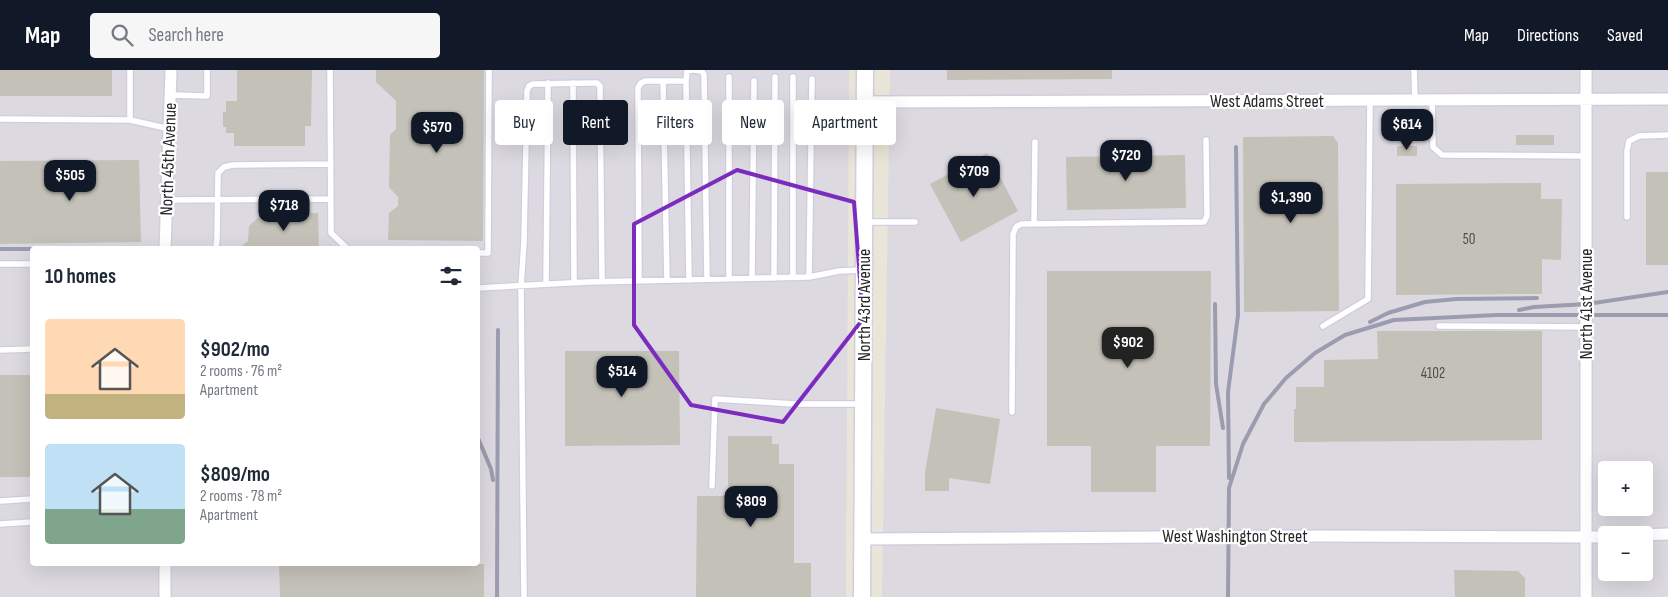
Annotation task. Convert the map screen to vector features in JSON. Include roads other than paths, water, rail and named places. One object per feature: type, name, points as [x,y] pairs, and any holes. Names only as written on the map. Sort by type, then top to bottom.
[{"type":"main road","name":"North 43rd Avenue","points":[[865,70],[865,100]]},
{"type":"main road","name":"North 43rd Avenue","points":[[862,597],[865,145]]},
{"type":"street","name":"North 45th Avenue","points":[[164,246],[171,70]]},
{"type":"street","name":"North 41st Avenue","points":[[1586,70],[1586,597]]},
{"type":"street","name":"West Adams Street","points":[[896,102],[1668,99]]},
{"type":"street","points":[[1653,535],[1668,534]]},
{"type":"street","name":"West Washington Street","points":[[863,539],[1318,536],[1598,537]]},
{"type":"street","points":[[165,566],[165,597]]},
{"type":"lane","points":[[130,70],[130,120]]},
{"type":"lane","points":[[171,95],[207,96],[207,70]]},
{"type":"lane","points":[[330,70],[331,233],[345,246]]},
{"type":"lane","points":[[480,253],[488,253],[489,70]]},
{"type":"lane","points":[[689,280],[686,81],[687,71],[693,70],[702,72],[704,75],[706,279]]},
{"type":"lane","points":[[1414,70],[1415,100]]},
{"type":"lane","points":[[774,278],[775,77]]},
{"type":"lane","points":[[793,77],[793,277]]},
{"type":"lane","points":[[729,78],[729,279]]},
{"type":"lane","points":[[809,277],[812,79]]},
{"type":"lane","points":[[639,280],[638,88],[645,81],[686,81]]},
{"type":"lane","points":[[663,81],[666,280]]},
{"type":"lane","points":[[752,278],[754,81]]},
{"type":"lane","points":[[546,284],[548,83]]},
{"type":"lane","points":[[573,83],[574,282]]},
{"type":"lane","points":[[524,597],[521,286],[524,242],[527,91],[529,86],[533,84],[597,83],[601,89],[602,281]]},
{"type":"lane","points":[[1323,326],[1368,299],[1370,100]]},
{"type":"lane","points":[[1432,100],[1433,147],[1442,155],[1586,156]]},
{"type":"lane","points":[[0,119],[130,120],[170,129]]},
{"type":"lane","points":[[1627,217],[1627,151],[1629,141],[1639,136],[1668,136]]},
{"type":"lane","points":[[1012,412],[1013,234],[1016,227],[1022,224],[1204,222],[1207,216],[1206,140]]},
{"type":"lane","points":[[1034,224],[1035,142]]},
{"type":"lane","points":[[216,246],[218,173],[224,167],[233,165],[331,164]]},
{"type":"lane","points":[[167,200],[331,199]]},
{"type":"lane","points":[[864,222],[915,222]]},
{"type":"lane","points":[[0,264],[30,264]]},
{"type":"lane","points":[[480,288],[602,281],[809,277],[839,271],[864,270]]},
{"type":"lane","points":[[1439,326],[1587,327]]},
{"type":"lane","points":[[0,350],[30,350]]},
{"type":"lane","points":[[712,486],[715,399],[795,404],[864,404]]},
{"type":"lane","points":[[0,501],[30,499]]},
{"type":"lane","points":[[0,524],[30,522]]},
{"type":"railway","points":[[1229,478],[1228,392],[1238,315],[1236,147]]},
{"type":"railway","points":[[0,249],[30,249]]},
{"type":"railway","points":[[1519,310],[1534,307],[1587,304],[1668,292]]},
{"type":"railway","points":[[1370,322],[1388,313],[1425,302],[1456,299],[1537,298]]},
{"type":"railway","points":[[1215,304],[1216,384],[1223,428]]},
{"type":"railway","points":[[1228,597],[1229,488],[1243,444],[1264,404],[1286,378],[1315,353],[1345,335],[1394,320],[1497,315],[1668,315]]},
{"type":"railway","points":[[497,597],[498,330]]},
{"type":"railway","points":[[480,443],[491,469],[493,480]]}]
